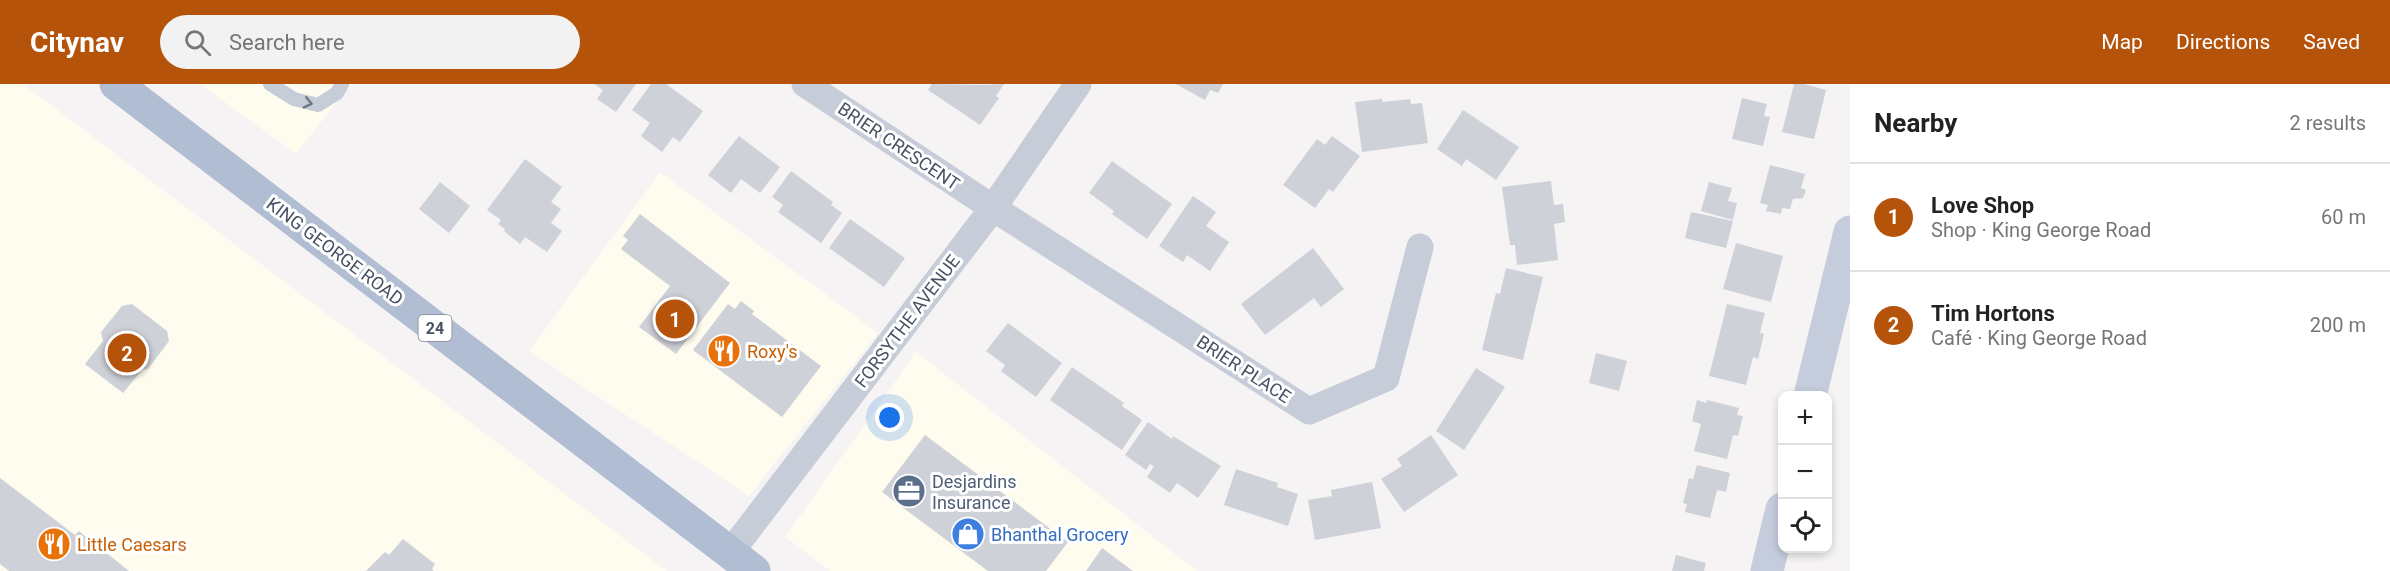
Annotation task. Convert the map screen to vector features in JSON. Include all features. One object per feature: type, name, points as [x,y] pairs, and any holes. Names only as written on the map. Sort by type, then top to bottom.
[{"type":"main road","name":"KING GEORGE ROAD","points":[[116,84],[742,562]]},
{"type":"main road","points":[[1811,391],[1850,232]]},
{"type":"main road","points":[[1767,571],[1778,526]]},
{"type":"street","name":"BRIER CRESCENT","points":[[805,84],[993,208]]},
{"type":"street","name":"FORSYTHE AVENUE","points":[[742,562],[1078,84]]},
{"type":"street","name":"BRIER PLACE","points":[[993,208],[1309,411],[1386,378],[1420,247]]},
{"type":"lane","points":[[270,84],[294,99],[318,105],[338,93],[342,84]]},
{"type":"shaded area","points":[[0,84],[23,84],[667,571],[0,571]]},
{"type":"shaded area","points":[[200,84],[351,84],[296,154]]},
{"type":"shaded area","points":[[660,172],[878,333],[749,496],[529,351]]},
{"type":"shaded area","points":[[916,352],[1197,571],[830,571],[785,537]]},
{"type":"building","points":[[594,84],[636,84],[616,112],[597,99],[603,90]]},
{"type":"building","points":[[651,84],[666,84],[703,111],[680,142],[673,137],[662,152],[641,136],[650,123],[632,110]]},
{"type":"building","points":[[932,84],[1004,84],[996,96],[999,98],[980,125],[928,90]]},
{"type":"building","points":[[1176,84],[1223,84],[1218,93],[1210,90],[1205,100]]},
{"type":"building","points":[[1794,84],[1804,84],[1826,90],[1814,139],[1782,132]]},
{"type":"building","points":[[1742,98],[1767,104],[1764,116],[1770,117],[1763,146],[1732,139]]},
{"type":"building","points":[[1382,99],[1382,102],[1410,99],[1411,104],[1422,103],[1428,143],[1362,152],[1355,102]]},
{"type":"building","points":[[1463,110],[1519,147],[1496,180],[1466,159],[1462,166],[1437,149]]},
{"type":"building","points":[[739,136],[780,167],[760,193],[741,179],[731,193],[708,175]]},
{"type":"building","points":[[1332,136],[1360,156],[1333,192],[1329,189],[1315,208],[1283,185],[1317,139],[1325,145]]},
{"type":"building","points":[[525,159],[562,187],[551,202],[561,209],[551,223],[562,231],[547,252],[525,237],[520,244],[498,224],[501,220],[487,210]]},
{"type":"building","points":[[1112,161],[1172,204],[1147,239],[1112,214],[1114,211],[1089,193]]},
{"type":"building","points":[[1770,165],[1805,174],[1801,188],[1806,190],[1803,198],[1793,199],[1790,209],[1782,208],[1781,214],[1766,211],[1768,205],[1760,203]]},
{"type":"building","points":[[791,171],[833,202],[831,205],[842,213],[821,243],[778,212],[783,205],[772,197]]},
{"type":"building","points":[[1551,181],[1554,205],[1563,204],[1565,222],[1554,224],[1558,260],[1517,265],[1515,245],[1510,245],[1502,187]]},
{"type":"building","points":[[440,182],[470,206],[449,233],[419,209]]},
{"type":"building","points":[[1709,182],[1732,188],[1728,201],[1737,203],[1733,220],[1701,211]]},
{"type":"building","points":[[1193,196],[1216,212],[1206,226],[1229,242],[1210,271],[1187,255],[1183,262],[1159,246]]},
{"type":"building","points":[[1691,212],[1733,221],[1726,248],[1685,238]]},
{"type":"building","points":[[640,214],[730,283],[676,354],[639,327],[670,286],[621,249],[628,240],[623,236]]},
{"type":"building","points":[[850,219],[905,258],[884,287],[829,248]]},
{"type":"building","points":[[1736,243],[1783,256],[1771,302],[1723,289]]},
{"type":"building","points":[[1313,248],[1344,289],[1321,307],[1314,298],[1265,335],[1241,304]]},
{"type":"building","points":[[1506,268],[1543,277],[1523,360],[1482,350],[1496,293],[1500,294]]},
{"type":"building","points":[[741,301],[754,311],[752,314],[821,366],[782,417],[693,350],[728,304],[735,309]]},
{"type":"building","points":[[132,304],[167,331],[169,341],[148,369],[142,370],[123,393],[85,364],[103,341],[101,332],[122,306]]},
{"type":"building","points":[[1727,304],[1765,313],[1760,333],[1764,334],[1758,359],[1753,357],[1746,385],[1709,376]]},
{"type":"building","points":[[1008,323],[1062,363],[1036,397],[1001,371],[1005,365],[986,351]]},
{"type":"building","points":[[1596,353],[1627,361],[1619,391],[1589,383]]},
{"type":"building","points":[[1072,367],[1124,403],[1122,406],[1142,420],[1122,450],[1050,400]]},
{"type":"building","points":[[1476,368],[1505,387],[1464,450],[1436,431]]},
{"type":"building","points":[[1697,400],[1706,403],[1707,400],[1739,408],[1737,415],[1743,416],[1738,436],[1733,435],[1727,459],[1694,451],[1701,424],[1692,421]]},
{"type":"building","points":[[1148,422],[1172,439],[1173,436],[1221,466],[1198,498],[1177,483],[1170,493],[1147,477],[1154,466],[1150,464],[1146,470],[1125,455]]},
{"type":"building","points":[[925,435],[1068,542],[1046,571],[988,571],[882,492]]},
{"type":"building","points":[[1431,435],[1458,475],[1404,512],[1381,479],[1402,466],[1397,459]]},
{"type":"building","points":[[1697,465],[1730,473],[1726,492],[1717,490],[1710,518],[1685,512],[1687,504],[1683,503],[1689,478],[1693,479]]},
{"type":"building","points":[[1236,469],[1278,483],[1277,487],[1298,494],[1288,526],[1224,505]]},
{"type":"building","points":[[0,478],[75,535],[79,531],[129,571],[9,571],[0,564]]},
{"type":"building","points":[[1372,482],[1381,528],[1315,540],[1308,500],[1332,496],[1331,490]]},
{"type":"building","points":[[403,539],[435,564],[432,569],[434,571],[366,571],[385,552],[389,555]]},
{"type":"building","points":[[1102,548],[1133,571],[1086,571]]},
{"type":"building","points":[[1676,555],[1706,563],[1704,571],[1672,571]]},
{"type":"place","name":"Love Shop","points":[[675,319]]},
{"type":"place","name":"Roxy's","points":[[724,351]]},
{"type":"place","name":"Tim Hortons","points":[[127,353]]},
{"type":"place","name":"Desjardins Insurance","points":[[909,491]]},
{"type":"place","name":"Bhanthal Grocery","points":[[968,534]]},
{"type":"place","name":"Little Caesars","points":[[54,544]]}]
